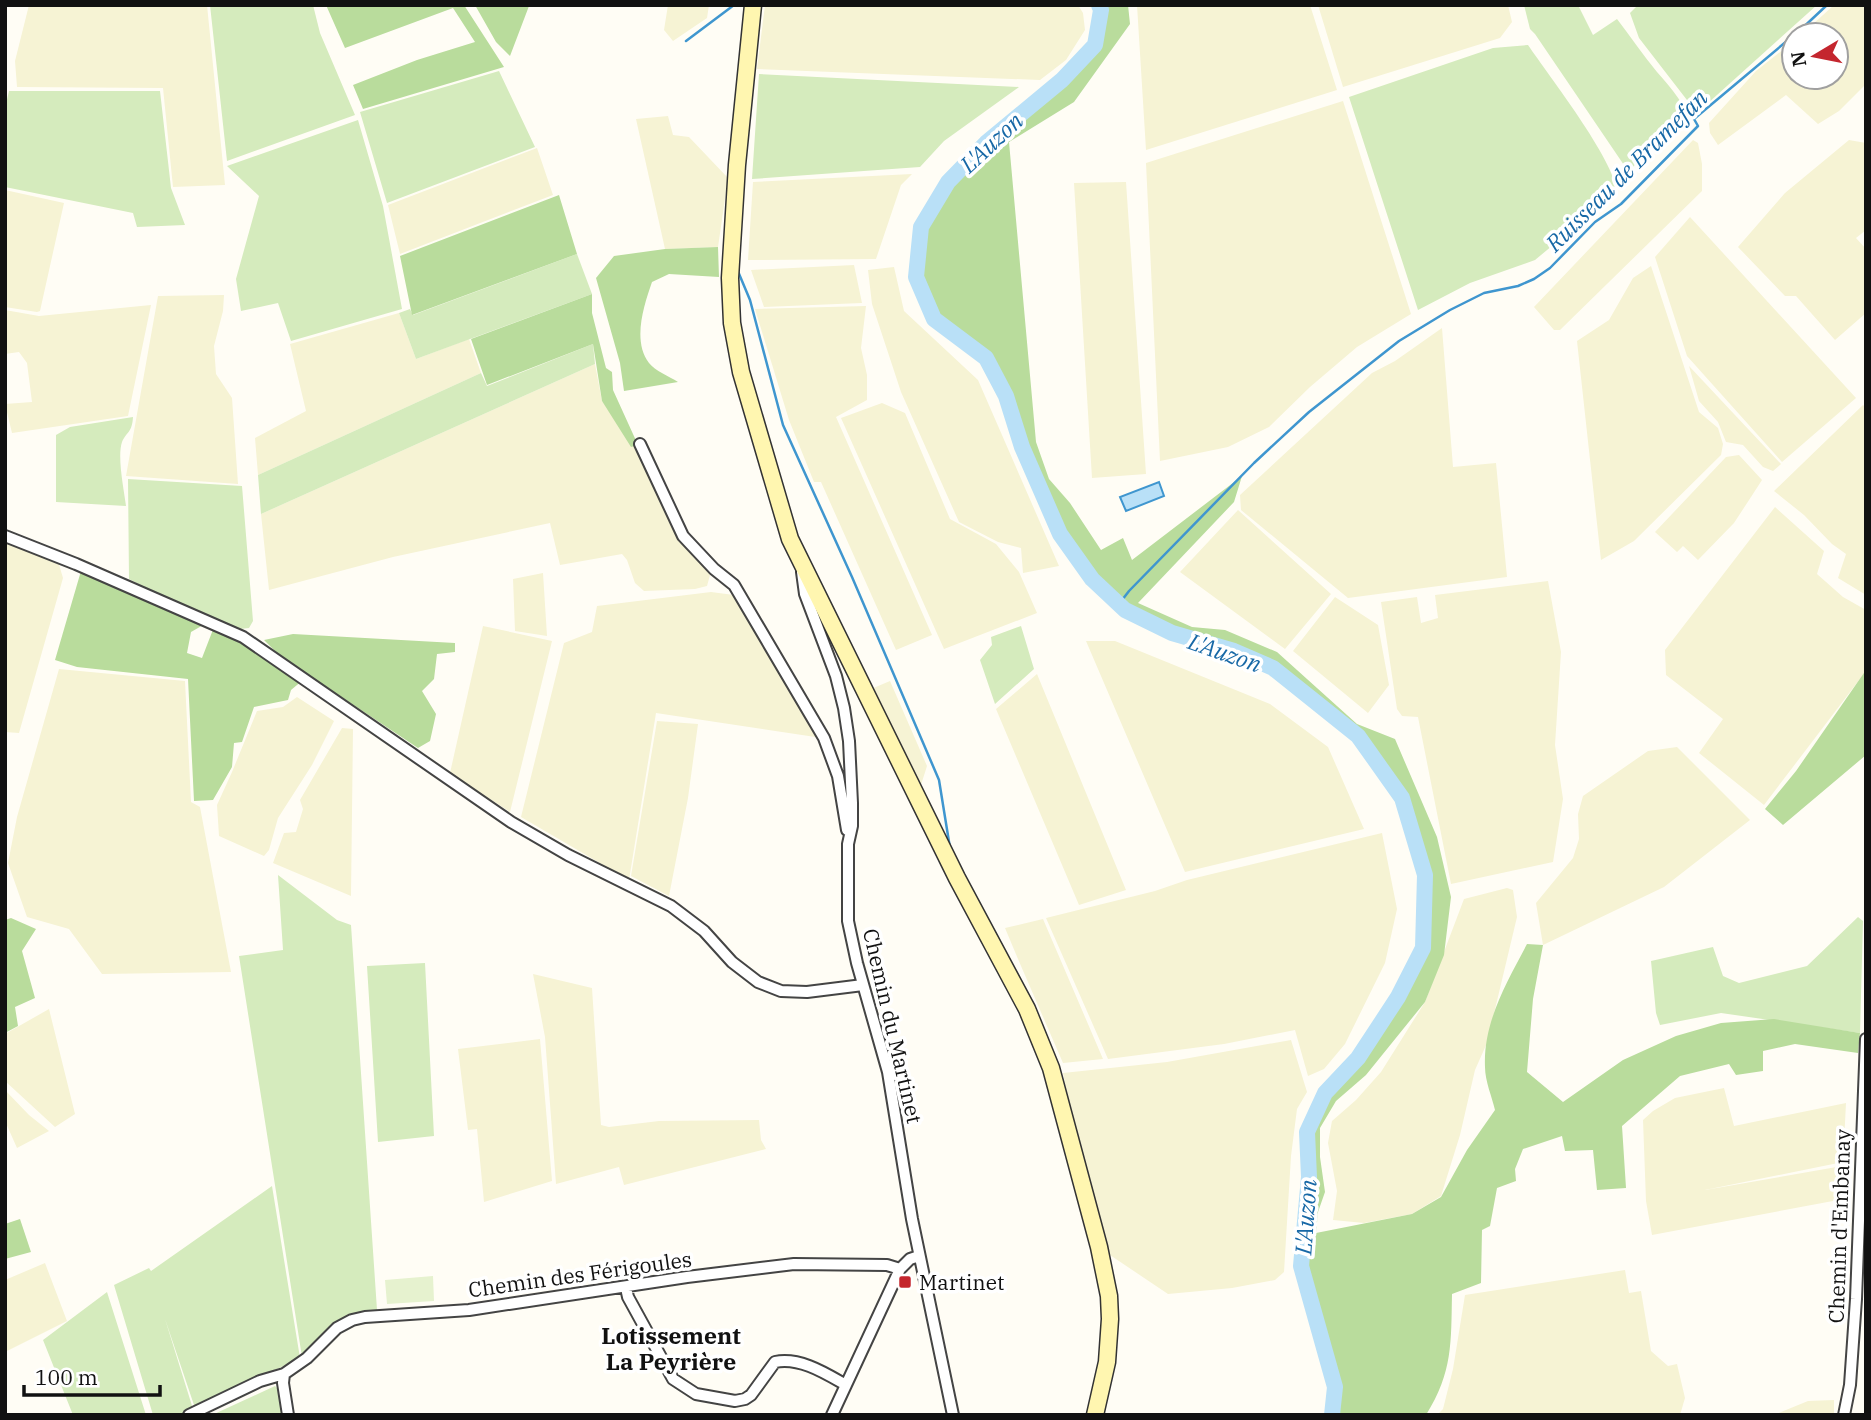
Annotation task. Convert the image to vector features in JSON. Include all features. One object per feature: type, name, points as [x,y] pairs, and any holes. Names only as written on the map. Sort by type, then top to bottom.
[{"type":"main road","points":[[753,5],[736,178],[730,278],[732,323],[741,372],[786,528],[799,559],[957,878],[1039,1035],[1051,1068],[1109,1296],[1107,1362],[1095,1415]]},
{"type":"street","points":[[640,444],[683,536],[713,569],[734,585],[824,737],[838,776],[848,844]]},
{"type":"street","points":[[5,536],[243,636],[511,822],[568,855],[671,906],[704,931],[732,962],[758,982],[781,991],[807,992],[863,985]]},
{"type":"street","name":"Chemin du Martinet","points":[[799,559],[805,594],[836,676],[849,741],[852,814],[848,844],[848,921],[888,1072],[919,1256],[954,1415]]},
{"type":"street","name":"Chemin d'Embanay","points":[[1844,1415],[1850,1385],[1856,1299],[1866,1039]]},
{"type":"street","points":[[832,1415],[900,1269],[910,1259],[919,1256]]},
{"type":"street","name":"Chemin des Férigoules","points":[[189,1415],[260,1381],[284,1374],[307,1358],[337,1328],[352,1320],[385,1314],[469,1310],[687,1277],[794,1264],[887,1265],[900,1269]]},
{"type":"street","points":[[626,1288],[628,1297],[673,1379],[696,1394],[735,1401],[745,1399],[751,1395],[775,1362],[784,1361],[799,1363],[846,1385]]},
{"type":"street","points":[[284,1374],[282,1383],[288,1415]]},
{"type":"shaded area","points":[[29,5],[207,5],[225,185],[173,187],[163,88],[17,87],[15,61]]},
{"type":"shaded area","points":[[668,5],[709,5],[707,18],[673,41],[664,30]]},
{"type":"shaded area","points":[[765,5],[1078,5],[1083,13],[1085,30],[1066,60],[1040,80],[757,69]]},
{"type":"shaded area","points":[[1137,5],[1310,5],[1337,90],[1146,150]]},
{"type":"shaded area","points":[[1318,5],[1508,5],[1512,22],[1500,38],[1343,87]]},
{"type":"shaded area","points":[[1834,5],[1866,5],[1866,84],[1839,111],[1818,124],[1786,95],[1718,145],[1710,133],[1709,123],[1756,71],[1780,52],[1780,91],[1850,91],[1850,21],[1816,21]]},
{"type":"shaded area","points":[[1343,101],[1411,314],[1357,347],[1269,427],[1228,447],[1160,461],[1146,163]]},
{"type":"shaded area","points":[[668,116],[673,135],[689,137],[728,178],[718,247],[665,249],[636,119]]},
{"type":"shaded area","points":[[1693,140],[1698,143],[1702,164],[1702,191],[1560,330],[1554,330],[1534,307]]},
{"type":"shaded area","points":[[1849,140],[1866,143],[1866,230],[1856,238],[1866,249],[1866,313],[1835,340],[1796,296],[1785,296],[1738,247],[1785,193]]},
{"type":"shaded area","points":[[537,148],[553,195],[400,254],[388,205]]},
{"type":"shaded area","points":[[912,174],[901,185],[876,259],[748,260],[753,182]]},
{"type":"shaded area","points":[[1126,182],[1146,474],[1092,478],[1074,183]]},
{"type":"shaded area","points":[[5,190],[64,203],[40,311],[37,312],[5,307]]},
{"type":"shaded area","points":[[1690,217],[1856,398],[1782,462],[1687,356],[1655,257]]},
{"type":"shaded area","points":[[854,265],[862,303],[764,307],[751,270]]},
{"type":"shaded area","points":[[1651,266],[1699,412],[1718,428],[1723,444],[1721,455],[1634,541],[1601,560],[1577,341],[1609,320],[1633,278]]},
{"type":"shaded area","points":[[894,267],[904,311],[978,380],[1059,566],[1023,573],[1021,548],[998,542],[959,522],[901,392],[872,304],[868,270]]},
{"type":"shaded area","points":[[224,295],[214,346],[216,374],[232,398],[238,484],[126,476],[158,296]]},
{"type":"shaded area","points":[[151,305],[128,416],[12,433],[5,404],[32,402],[27,363],[19,352],[5,354],[5,310],[39,316]]},
{"type":"shaded area","points":[[866,306],[861,348],[867,375],[867,400],[836,417],[932,635],[896,650],[821,482],[814,482],[789,420],[755,309]]},
{"type":"shaded area","points":[[399,313],[416,359],[469,339],[481,373],[258,475],[255,438],[306,411],[290,344]]},
{"type":"shaded area","points":[[1442,328],[1453,467],[1496,463],[1507,577],[1348,598],[1241,510],[1240,495],[1372,373],[1395,361]]},
{"type":"shaded area","points":[[595,364],[602,401],[638,445],[710,575],[707,586],[644,591],[635,583],[627,560],[622,554],[560,565],[550,523],[393,557],[269,590],[261,514]]},
{"type":"shaded area","points":[[1689,366],[1781,464],[1773,471],[1763,467],[1743,445],[1726,442],[1718,422],[1699,401]]},
{"type":"shaded area","points":[[882,403],[905,413],[950,519],[996,544],[1019,572],[1037,613],[944,649],[841,418]]},
{"type":"shaded area","points":[[1863,405],[1866,408],[1866,595],[1838,578],[1846,554],[1774,491]]},
{"type":"shaded area","points":[[1739,455],[1762,480],[1734,523],[1698,560],[1683,546],[1677,552],[1655,532],[1726,457]]},
{"type":"shaded area","points":[[1775,507],[1824,551],[1817,574],[1843,597],[1866,610],[1866,671],[1764,805],[1699,753],[1723,719],[1666,675],[1665,650]]},
{"type":"shaded area","points":[[1238,510],[1331,594],[1285,649],[1180,572]]},
{"type":"shaded area","points":[[5,543],[58,561],[63,578],[19,733],[5,732]]},
{"type":"shaded area","points":[[543,573],[547,636],[515,631],[513,579]]},
{"type":"shaded area","points":[[1548,581],[1561,652],[1555,745],[1563,799],[1553,862],[1451,884],[1418,717],[1402,716],[1397,709],[1381,602],[1417,597],[1421,623],[1438,618],[1435,595]]},
{"type":"shaded area","points":[[711,592],[734,595],[822,738],[656,713],[629,880],[521,817],[564,643],[592,632],[597,606]]},
{"type":"shaded area","points":[[1335,597],[1378,625],[1389,685],[1368,713],[1293,651]]},
{"type":"shaded area","points":[[483,626],[552,641],[510,812],[450,773]]},
{"type":"shaded area","points":[[1086,641],[1115,641],[1270,704],[1328,747],[1364,829],[1185,872]]},
{"type":"shaded area","points":[[59,669],[185,681],[191,802],[200,807],[231,972],[102,974],[69,929],[27,917],[8,863],[17,817]]},
{"type":"shaded area","points":[[1037,674],[1126,890],[1079,905],[996,709]]},
{"type":"shaded area","points":[[890,681],[927,766],[920,788],[871,689]]},
{"type":"shaded area","points":[[297,697],[334,721],[312,765],[278,818],[269,850],[264,856],[219,836],[217,805],[257,711],[283,707]]},
{"type":"shaded area","points":[[657,721],[698,724],[688,798],[669,896],[631,876]]},
{"type":"shaded area","points":[[342,728],[353,729],[351,896],[273,863],[284,833],[296,832],[303,809],[300,800]]},
{"type":"shaded area","points":[[1677,747],[1750,820],[1664,887],[1543,945],[1536,903],[1573,858],[1579,839],[1578,814],[1583,796],[1648,751]]},
{"type":"shaded area","points":[[1382,833],[1397,909],[1385,963],[1345,1044],[1324,1069],[1308,1076],[1295,1030],[1224,1044],[1108,1059],[1046,918],[1155,891],[1187,880]]},
{"type":"shaded area","points":[[1507,888],[1513,890],[1517,917],[1487,1043],[1475,1070],[1460,1135],[1441,1196],[1412,1214],[1364,1223],[1333,1220],[1337,1191],[1328,1143],[1332,1121],[1356,1100],[1381,1072],[1425,1002],[1464,899]]},
{"type":"shaded area","points":[[1043,919],[1103,1059],[1063,1063],[1005,928]]},
{"type":"shaded area","points":[[533,974],[592,988],[601,1125],[609,1127],[659,1121],[759,1120],[761,1140],[766,1149],[624,1185],[619,1167],[556,1184],[545,1037]]},
{"type":"shaded area","points":[[49,1009],[75,1114],[55,1127],[5,1081],[5,1034]]},
{"type":"shaded area","points":[[540,1039],[552,1181],[484,1202],[477,1129],[468,1130],[458,1049]]},
{"type":"shaded area","points":[[1291,1040],[1307,1092],[1297,1109],[1291,1156],[1284,1272],[1275,1280],[1232,1288],[1168,1294],[1107,1253],[1082,1165],[1063,1073],[1167,1062]]},
{"type":"shaded area","points":[[1724,1088],[1734,1126],[1846,1103],[1843,1162],[1705,1190],[1848,1165],[1849,1198],[1652,1235],[1646,1201],[1643,1120],[1675,1098]]},
{"type":"shaded area","points":[[5,1090],[49,1131],[17,1148],[5,1121]]},
{"type":"shaded area","points":[[45,1263],[67,1321],[5,1352],[5,1280]]},
{"type":"shaded area","points":[[1625,1270],[1629,1293],[1641,1291],[1651,1351],[1668,1366],[1677,1364],[1685,1398],[1680,1415],[1437,1415],[1443,1409],[1453,1369],[1465,1295]]},
{"type":"shaded area","points":[[1834,1400],[1834,1415],[1774,1415],[1808,1401]]},
{"type":"green space","points":[[210,5],[313,5],[320,33],[355,115],[227,161]]},
{"type":"green space","points":[[326,5],[464,5],[504,67],[363,109],[353,85],[417,60],[475,42],[453,8],[345,48]]},
{"type":"green space","points":[[475,5],[529,6],[510,56],[496,42]]},
{"type":"green space","points":[[1102,5],[1128,5],[1130,24],[1074,102],[1009,142],[1036,442],[1049,479],[1070,503],[1101,550],[1123,538],[1132,560],[1242,476],[1234,502],[1138,603],[1192,627],[1225,630],[1277,652],[1357,724],[1395,739],[1437,837],[1451,897],[1444,955],[1425,1002],[1366,1075],[1336,1101],[1320,1128],[1320,1157],[1325,1192],[1318,1212],[1316,1233],[1412,1214],[1441,1197],[1467,1150],[1495,1110],[1485,1072],[1488,1034],[1498,1003],[1527,944],[1543,945],[1533,999],[1527,1072],[1563,1102],[1623,1060],[1676,1036],[1721,1023],[1774,1019],[1860,1033],[1858,1053],[1795,1044],[1763,1051],[1763,1071],[1736,1075],[1729,1064],[1680,1076],[1622,1126],[1626,1188],[1597,1190],[1593,1150],[1565,1151],[1562,1136],[1523,1149],[1515,1169],[1516,1181],[1497,1188],[1490,1226],[1482,1230],[1481,1283],[1452,1294],[1446,1370],[1426,1415],[1337,1415],[1339,1387],[1304,1264],[1312,1178],[1312,1132],[1328,1096],[1363,1058],[1402,997],[1427,948],[1429,874],[1405,797],[1359,733],[1275,665],[1236,649],[1174,630],[1127,607],[1095,575],[1063,532],[1025,444],[1010,396],[990,357],[939,317],[921,276],[925,229],[950,184],[987,144],[1065,80],[1096,45],[1104,10]]},
{"type":"green space","points":[[1524,5],[1578,5],[1593,35],[1617,19],[1678,97],[1693,126],[1674,131],[1628,171],[1530,29]]},
{"type":"green space","points":[[1638,5],[1817,5],[1799,21],[1780,21],[1780,38],[1697,113],[1639,38],[1630,13]]},
{"type":"green space","points":[[1528,45],[1593,139],[1605,159],[1617,192],[1535,260],[1470,283],[1418,310],[1349,97],[1493,48]]},
{"type":"green space","points":[[499,71],[535,147],[387,203],[360,112]]},
{"type":"green space","points":[[759,74],[1019,87],[944,141],[920,167],[752,179]]},
{"type":"green space","points":[[9,91],[160,91],[171,188],[185,225],[137,227],[133,213],[5,187],[5,108]]},
{"type":"green space","points":[[358,120],[383,206],[402,309],[291,341],[278,303],[241,311],[236,279],[259,196],[227,166]]},
{"type":"green space","points":[[559,195],[577,254],[412,315],[400,256]]},
{"type":"green space","points":[[718,247],[719,277],[669,274],[652,282],[646,301],[640,334],[644,354],[655,368],[678,382],[624,391],[620,363],[596,278],[614,256],[665,249]]},
{"type":"green space","points":[[577,254],[592,294],[416,359],[399,313],[410,309],[413,315]]},
{"type":"green space","points":[[592,294],[592,313],[606,368],[612,372],[613,390],[638,445],[631,447],[602,401],[593,344],[487,385],[471,339]]},
{"type":"green space","points":[[593,344],[595,364],[261,514],[258,475],[481,373],[487,386]]},
{"type":"green space","points":[[133,417],[132,426],[122,442],[120,456],[126,506],[56,502],[56,435],[70,427]]},
{"type":"green space","points":[[128,479],[242,486],[253,621],[249,628],[240,629],[184,607],[129,579]]},
{"type":"green space","points":[[81,571],[205,624],[191,632],[187,653],[202,658],[214,627],[303,680],[291,690],[288,700],[254,707],[242,742],[234,743],[232,767],[213,800],[194,801],[188,679],[77,667],[55,660]]},
{"type":"green space","points":[[1021,626],[1034,669],[995,704],[980,660],[992,645],[991,637]]},
{"type":"green space","points":[[293,634],[455,643],[455,652],[437,654],[434,679],[422,691],[436,714],[430,741],[418,748],[280,656],[264,640]]},
{"type":"green space","points":[[1866,670],[1866,755],[1783,825],[1765,809],[1796,771]]},
{"type":"green space","points":[[278,875],[337,920],[351,925],[377,1310],[352,1317],[335,1326],[302,1357],[239,956],[283,950]]},
{"type":"green space","points":[[1858,917],[1863,921],[1860,1033],[1721,1013],[1660,1025],[1656,1013],[1651,961],[1713,947],[1723,976],[1739,983],[1807,966]]},
{"type":"green space","points":[[11,918],[36,929],[22,951],[35,998],[15,1007],[18,1026],[5,1033],[5,920]]},
{"type":"green space","points":[[425,963],[434,1136],[378,1142],[367,966]]},
{"type":"green space","points":[[272,1186],[300,1358],[195,1408],[165,1319],[193,1409],[180,1415],[153,1415],[114,1285],[149,1268],[151,1271]]},
{"type":"green space","points":[[20,1219],[31,1252],[5,1259],[5,1224]]},
{"type":"green space","points":[[433,1276],[434,1301],[387,1304],[385,1280]]},
{"type":"green space","points":[[107,1292],[146,1415],[73,1415],[43,1340]]},
{"type":"green space","points":[[275,1386],[281,1392],[283,1415],[212,1415]]},
{"type":"water","points":[[1159,482],[1164,496],[1126,511],[1120,497]]},
{"type":"waterway","points":[[686,41],[734,5]]},
{"type":"waterway","name":"L'Auzon","points":[[1099,5],[1101,10],[1095,45],[1062,80],[986,143],[948,182],[921,227],[916,277],[934,319],[986,358],[1006,396],[1022,447],[1060,534],[1092,579],[1125,610],[1172,633],[1234,651],[1273,668],[1358,736],[1402,798],[1425,875],[1423,948],[1398,997],[1358,1058],[1325,1093],[1307,1132],[1309,1177],[1301,1266],[1335,1387],[1332,1415]]},
{"type":"waterway","name":"Ruisseau de Bramefan","points":[[1810,21],[1827,5]]},
{"type":"waterway","name":"Ruisseau de Bramefan","points":[[1119,604],[1254,463],[1309,412],[1399,341],[1450,310],[1484,293],[1518,286],[1550,268],[1595,222],[1621,204],[1698,126],[1694,119],[1780,47]]},
{"type":"waterway","points":[[737,269],[750,300],[783,425],[939,780],[950,848]]},
{"type":"place","name":"Martinet","points":[[905,1282]]},
{"type":"district","name":"Lotissement La Peyrière","points":[[671,1348]]}]
